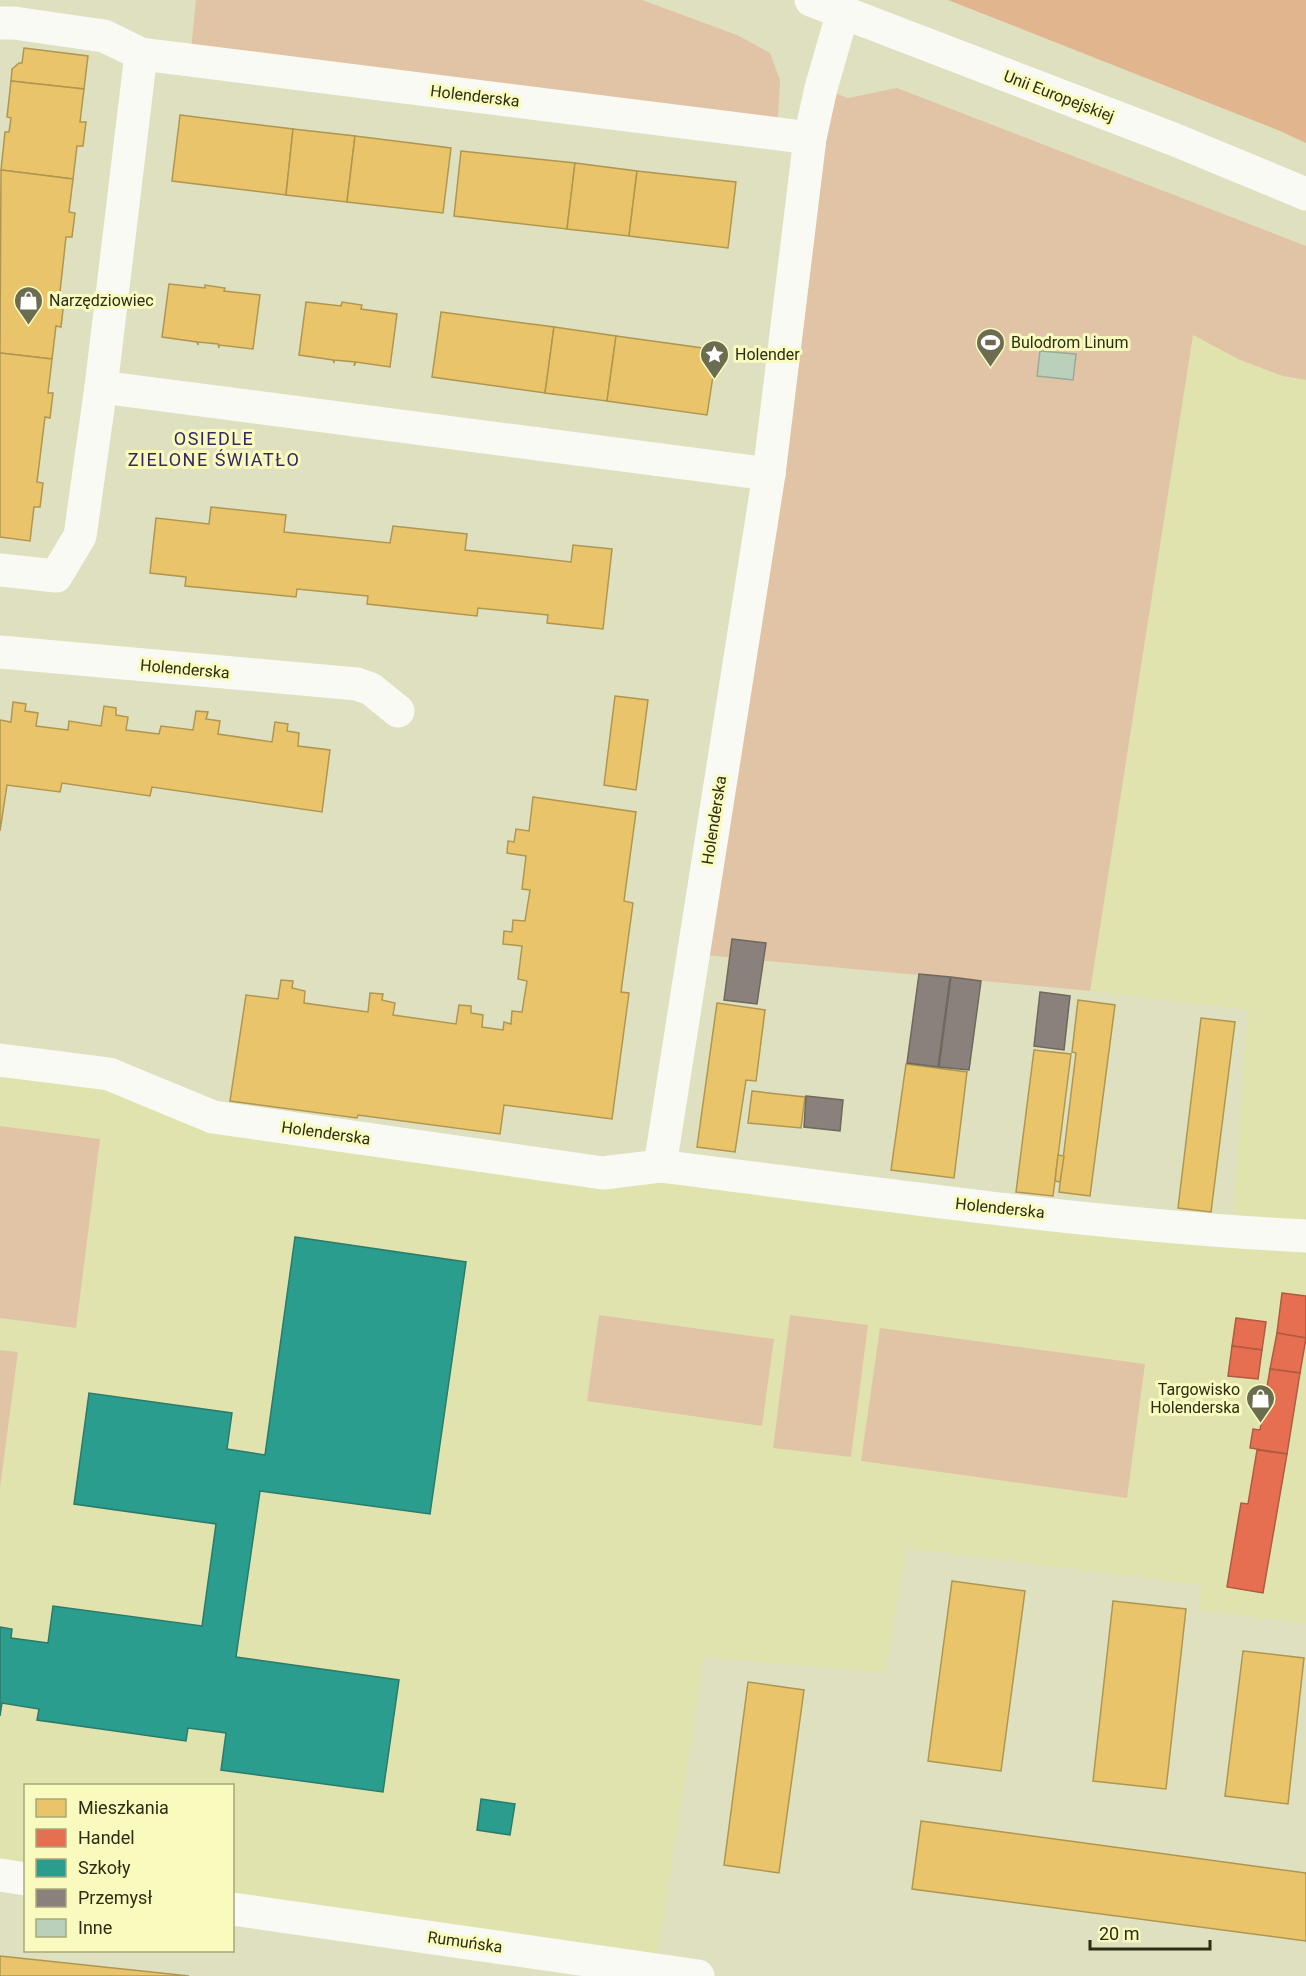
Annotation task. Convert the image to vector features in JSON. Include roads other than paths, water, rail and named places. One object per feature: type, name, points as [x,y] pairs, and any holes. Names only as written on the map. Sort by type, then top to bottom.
[{"type":"street","name":"Unii Europejskiej","points":[[811,0],[1173,139],[1306,194]]},
{"type":"street","name":"Holenderska","points":[[660,1166],[769,474],[810,138],[821,88],[843,12]]},
{"type":"street","name":"Holenderska","points":[[0,24],[14,23],[104,36],[141,54],[810,138]]},
{"type":"street","points":[[0,570],[56,576],[80,536],[101,387],[141,54]]},
{"type":"street","points":[[101,387],[769,474]]},
{"type":"street","name":"Holenderska","points":[[0,652],[357,684],[371,689],[398,711]]},
{"type":"street","name":"Holenderska","points":[[0,1060],[109,1074],[213,1117],[603,1173],[660,1166],[1210,1232],[1306,1236]]},
{"type":"street","points":[[0,1875],[24,1879]]},
{"type":"street","name":"Rumuńska","points":[[234,1909],[698,1976]]},
{"type":"place","name":"Narzędziowiec","points":[[28,326]]},
{"type":"place","name":"Bulodrom Linum","points":[[990,368]]},
{"type":"place","name":"Holender","points":[[714,380]]},
{"type":"place","name":"Targowisko Holenderska","points":[[1261,1424]]},
{"type":"district","name":"OSIEDLE ZIELONE ŚWIATŁO","points":[[214,448]]}]
